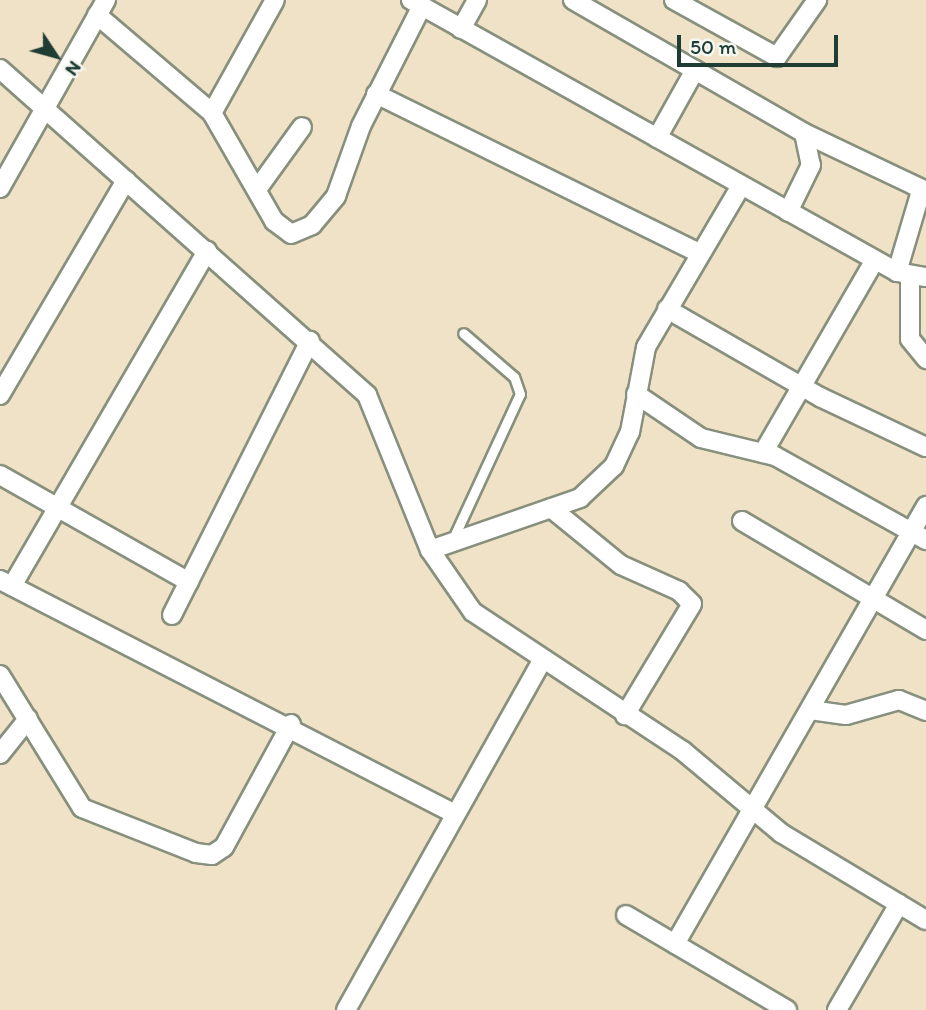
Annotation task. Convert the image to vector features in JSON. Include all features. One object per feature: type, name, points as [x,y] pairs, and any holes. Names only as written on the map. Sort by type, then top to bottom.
[{"type":"street","points":[[212,113],[275,0]]},
{"type":"street","points":[[461,29],[477,0]]},
{"type":"street","points":[[573,0],[804,133],[923,191],[911,275],[910,339],[926,359]]},
{"type":"street","points":[[674,0],[777,57],[817,0]]},
{"type":"street","points":[[0,188],[102,8],[212,113],[282,229],[301,233],[312,225],[336,196],[376,94],[416,3],[875,260],[911,275]]},
{"type":"street","points":[[0,69],[310,341],[367,395],[430,550],[473,612],[541,663],[713,774],[754,810],[926,920]]},
{"type":"street","points":[[657,138],[695,69]]},
{"type":"street","points":[[376,94],[697,252]]},
{"type":"street","points":[[258,188],[302,127]]},
{"type":"street","points":[[788,212],[811,166],[804,133]]},
{"type":"street","points":[[0,395],[126,180]]},
{"type":"street","points":[[430,550],[580,498],[614,466],[630,432],[646,347],[697,252],[741,186]]},
{"type":"street","points":[[207,251],[57,509],[6,583],[178,675],[291,724],[453,813]]},
{"type":"street","points":[[762,453],[875,260]]},
{"type":"street","points":[[667,309],[800,385],[926,447]]},
{"type":"street","points":[[172,615],[310,341]]},
{"type":"street","points":[[636,394],[709,442],[762,453],[919,535]]},
{"type":"street","points":[[0,475],[189,582]]},
{"type":"street","points":[[675,944],[873,600],[919,535],[926,506]]},
{"type":"street","points":[[551,508],[621,565],[679,591],[692,604],[625,715]]},
{"type":"street","points":[[742,521],[926,630]]},
{"type":"street","points":[[346,1010],[453,813],[541,663]]},
{"type":"street","points":[[0,675],[82,808],[212,855],[236,831],[291,724]]},
{"type":"street","points":[[810,710],[846,715],[899,700],[926,711]]},
{"type":"street","points":[[0,754],[28,719]]},
{"type":"street","points":[[837,1010],[899,904]]},
{"type":"street","points":[[626,915],[787,1010]]},
{"type":"lane","points":[[450,543],[520,394],[514,377],[463,332]]}]
